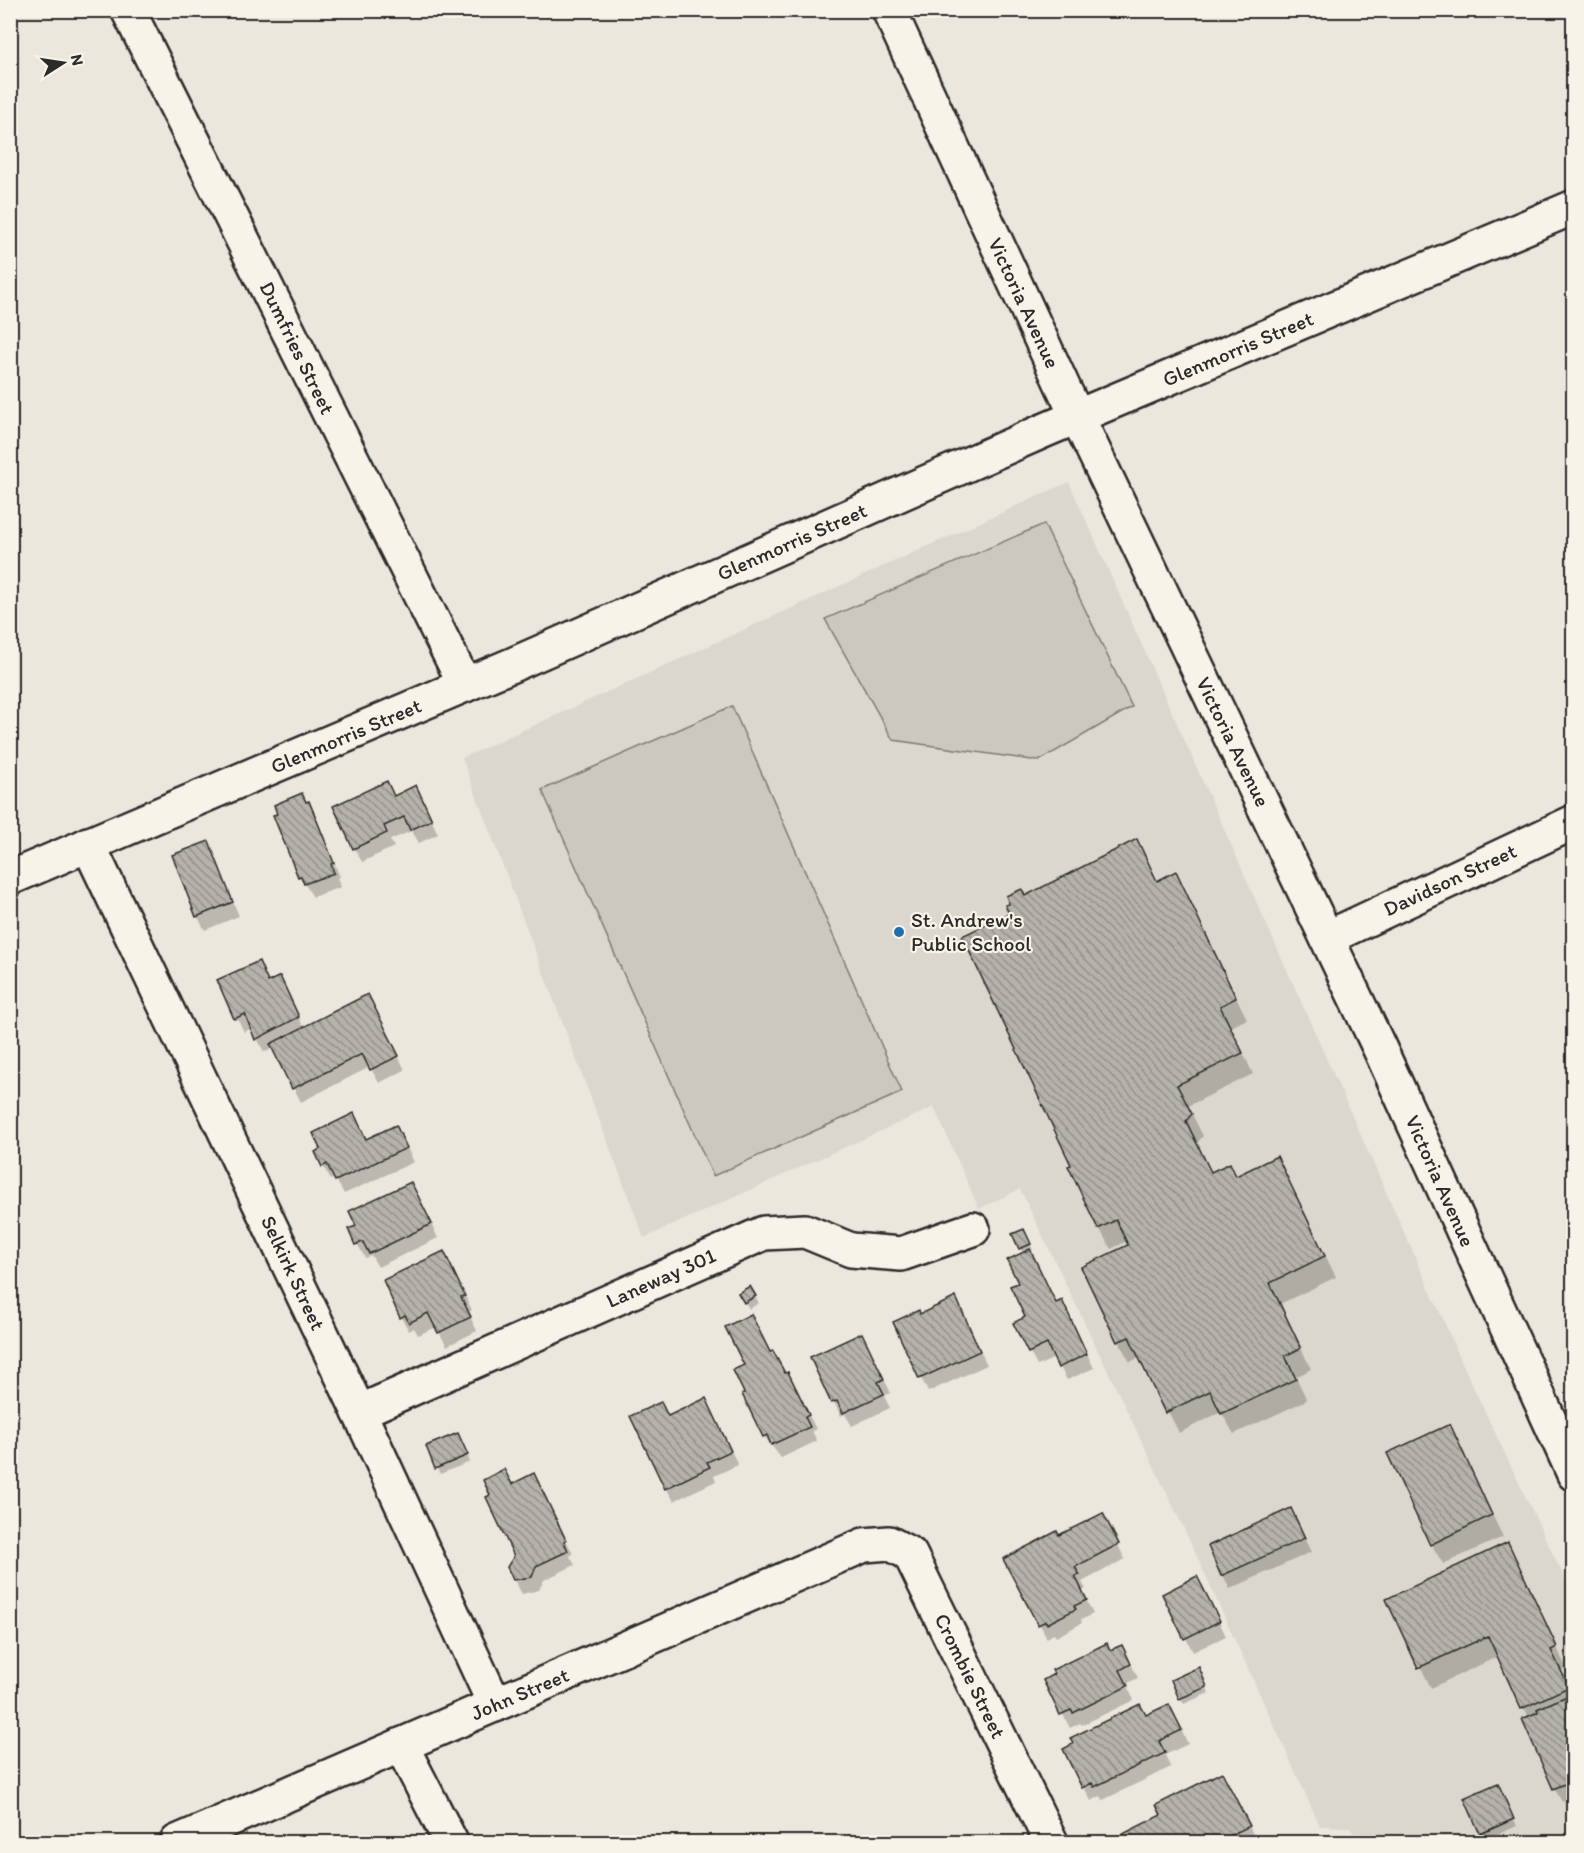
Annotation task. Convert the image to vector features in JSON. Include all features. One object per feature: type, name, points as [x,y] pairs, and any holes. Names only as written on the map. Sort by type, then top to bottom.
[{"type":"street","name":"Dumfries Street","points":[[128,10],[465,686]]},
{"type":"street","name":"Victoria Avenue","points":[[889,10],[1078,416],[1564,1428],[1574,1474]]},
{"type":"street","name":"Glenmorris Street","points":[[10,878],[465,686],[1078,416],[1574,207]]},
{"type":"street","name":"Davidson Street","points":[[1327,938],[1574,822]]},
{"type":"street","name":"Selkirk Street","points":[[88,844],[359,1412],[495,1705]]},
{"type":"street","name":"Laneway 301","points":[[359,1412],[764,1233],[805,1231],[851,1250],[901,1254],[973,1229]]},
{"type":"street","name":"Crombie Street","points":[[864,1545],[889,1542],[910,1554],[1051,1842]]},
{"type":"street","name":"John Street","points":[[177,1842],[864,1545]]},
{"type":"street","points":[[401,1745],[451,1842]]},
{"type":"shaded area","name":"St. Andrew's Public School","points":[[1069,482],[1475,1391],[1573,1596],[1573,1842],[1358,1842],[1350,1827],[1320,1826],[1186,1533],[1020,1189],[979,1209],[934,1107],[644,1238],[462,758]]},
{"type":"shaded area","points":[[1044,524],[1132,707],[1039,761],[893,740],[825,619]]},
{"type":"shaded area","points":[[732,706],[902,1092],[713,1176],[542,790]]},
{"type":"building","points":[[387,781],[394,796],[416,785],[432,820],[410,830],[404,817],[384,826],[387,833],[353,849],[333,806]]},
{"type":"building","points":[[302,793],[306,802],[309,801],[334,863],[331,864],[334,873],[304,884],[301,876],[298,877],[273,815],[277,814],[274,805]]},
{"type":"building","points":[[1137,839],[1157,881],[1176,871],[1236,998],[1220,1006],[1243,1053],[1177,1085],[1192,1114],[1186,1121],[1211,1172],[1230,1163],[1236,1176],[1277,1156],[1325,1256],[1270,1283],[1301,1348],[1285,1356],[1296,1379],[1221,1414],[1210,1391],[1165,1413],[1129,1337],[1117,1342],[1081,1267],[1128,1245],[1116,1220],[1098,1229],[1068,1166],[1071,1165],[962,936],[1009,914],[1005,905],[1009,904],[1006,896],[1022,889],[1025,896]]},
{"type":"building","points":[[209,841],[233,902],[196,917],[172,855]]},
{"type":"building","points":[[259,961],[268,982],[280,976],[299,1017],[255,1040],[245,1014],[234,1019],[217,980]]},
{"type":"building","points":[[368,994],[399,1056],[370,1070],[362,1054],[292,1089],[270,1044]]},
{"type":"building","points":[[354,1113],[366,1139],[396,1125],[407,1148],[335,1181],[327,1164],[322,1167],[315,1152],[320,1149],[313,1133]]},
{"type":"building","points":[[411,1182],[432,1224],[369,1254],[363,1242],[355,1245],[348,1229],[356,1226],[349,1211]]},
{"type":"building","points":[[1024,1229],[1031,1244],[1019,1249],[1012,1234]]},
{"type":"building","points":[[1030,1249],[1056,1303],[1062,1300],[1087,1354],[1058,1368],[1047,1344],[1028,1353],[1013,1323],[1025,1317],[1010,1286],[1018,1283],[1007,1260]]},
{"type":"building","points":[[444,1251],[465,1296],[461,1297],[471,1317],[438,1333],[428,1313],[409,1323],[405,1315],[400,1318],[383,1280]]},
{"type":"building","points":[[750,1286],[756,1296],[744,1303],[738,1293]]},
{"type":"building","points":[[956,1297],[980,1351],[919,1379],[893,1322],[919,1310],[920,1314]]},
{"type":"building","points":[[751,1314],[770,1352],[773,1351],[785,1373],[788,1372],[809,1415],[805,1417],[810,1427],[771,1445],[767,1435],[763,1437],[742,1394],[744,1393],[733,1370],[744,1365],[725,1327]]},
{"type":"building","points":[[862,1333],[884,1379],[878,1382],[884,1394],[843,1413],[837,1401],[831,1403],[810,1357]]},
{"type":"building","points":[[706,1398],[731,1451],[707,1462],[710,1467],[665,1489],[630,1416],[661,1402],[668,1416]]},
{"type":"building","points":[[1450,1424],[1492,1515],[1430,1545],[1387,1453]]},
{"type":"building","points":[[458,1433],[468,1455],[435,1469],[426,1446]]},
{"type":"building","points":[[504,1469],[512,1484],[534,1473],[566,1540],[564,1541],[568,1551],[536,1566],[532,1577],[513,1580],[507,1567],[514,1556],[486,1497],[490,1495],[483,1480]]},
{"type":"building","points":[[1291,1508],[1305,1538],[1221,1576],[1208,1546]]},
{"type":"building","points":[[1103,1513],[1119,1544],[1075,1567],[1080,1575],[1075,1576],[1087,1600],[1074,1606],[1076,1609],[1047,1624],[1046,1621],[1038,1625],[1003,1559],[1057,1531],[1059,1535]]},
{"type":"building","points":[[1508,1542],[1557,1647],[1551,1650],[1569,1687],[1521,1709],[1488,1636],[1418,1668],[1386,1599]]},
{"type":"building","points":[[1197,1576],[1220,1621],[1184,1639],[1162,1594]]},
{"type":"building","points":[[1107,1643],[1110,1650],[1122,1645],[1131,1664],[1120,1670],[1128,1686],[1073,1713],[1071,1710],[1060,1715],[1043,1680],[1054,1674],[1052,1670]]},
{"type":"building","points":[[1199,1667],[1207,1687],[1179,1699],[1171,1680]]},
{"type":"building","points":[[1567,1696],[1574,1711],[1574,1780],[1553,1789],[1522,1719],[1538,1712],[1537,1709]]},
{"type":"building","points":[[1140,1704],[1146,1715],[1169,1704],[1182,1730],[1159,1741],[1165,1753],[1094,1787],[1092,1783],[1082,1788],[1063,1749],[1073,1744],[1070,1738]]},
{"type":"building","points":[[1222,1772],[1250,1826],[1216,1842],[1125,1842],[1121,1835],[1161,1815],[1156,1805]]},
{"type":"building","points":[[1498,1783],[1514,1819],[1480,1834],[1464,1798]]},
{"type":"place","name":"St. Andrew's Public School","points":[[899,932]]}]
